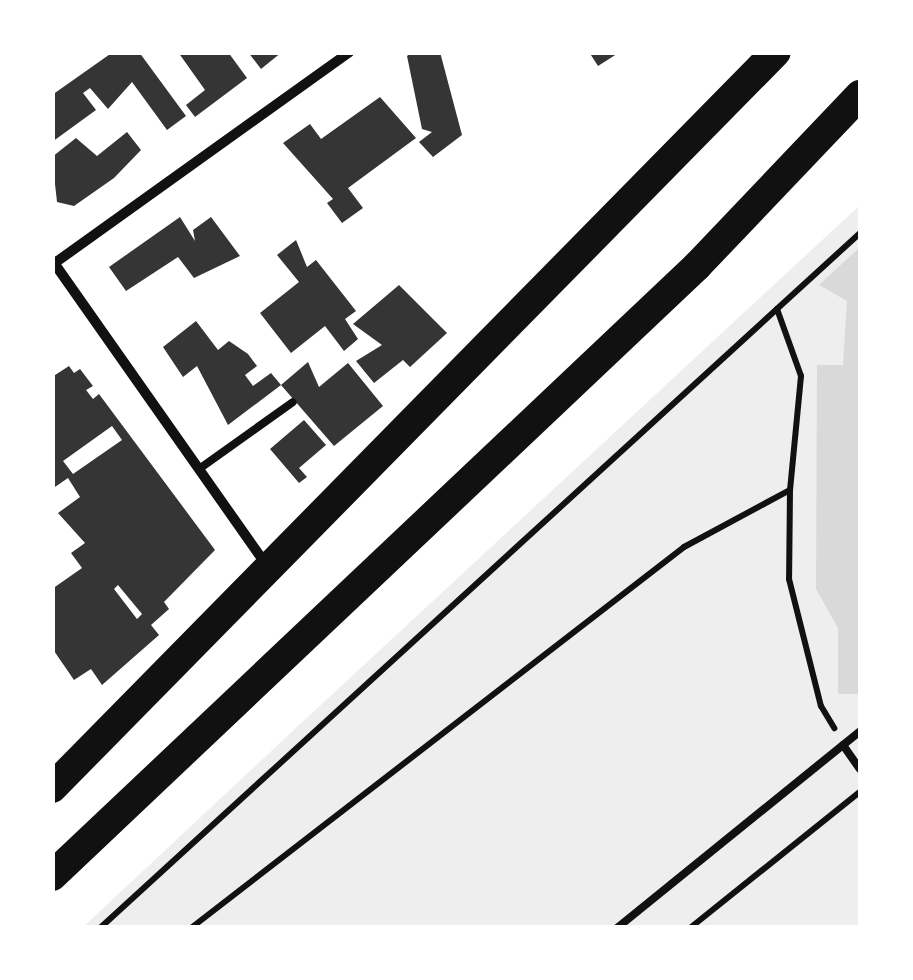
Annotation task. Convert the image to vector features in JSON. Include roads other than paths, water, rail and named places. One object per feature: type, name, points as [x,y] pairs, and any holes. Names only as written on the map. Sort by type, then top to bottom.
[{"type":"highway","points":[[52,788],[776,52]]},
{"type":"highway","points":[[52,864],[860,84]]},
{"type":"highway","points":[[52,876],[697,266],[860,95]]},
{"type":"street","points":[[270,571],[53,263],[350,52]]},
{"type":"lane","points":[[199,470],[293,402]]},
{"type":"lane","points":[[617,928],[860,731]]},
{"type":"lane","points":[[843,744],[860,769]]}]
